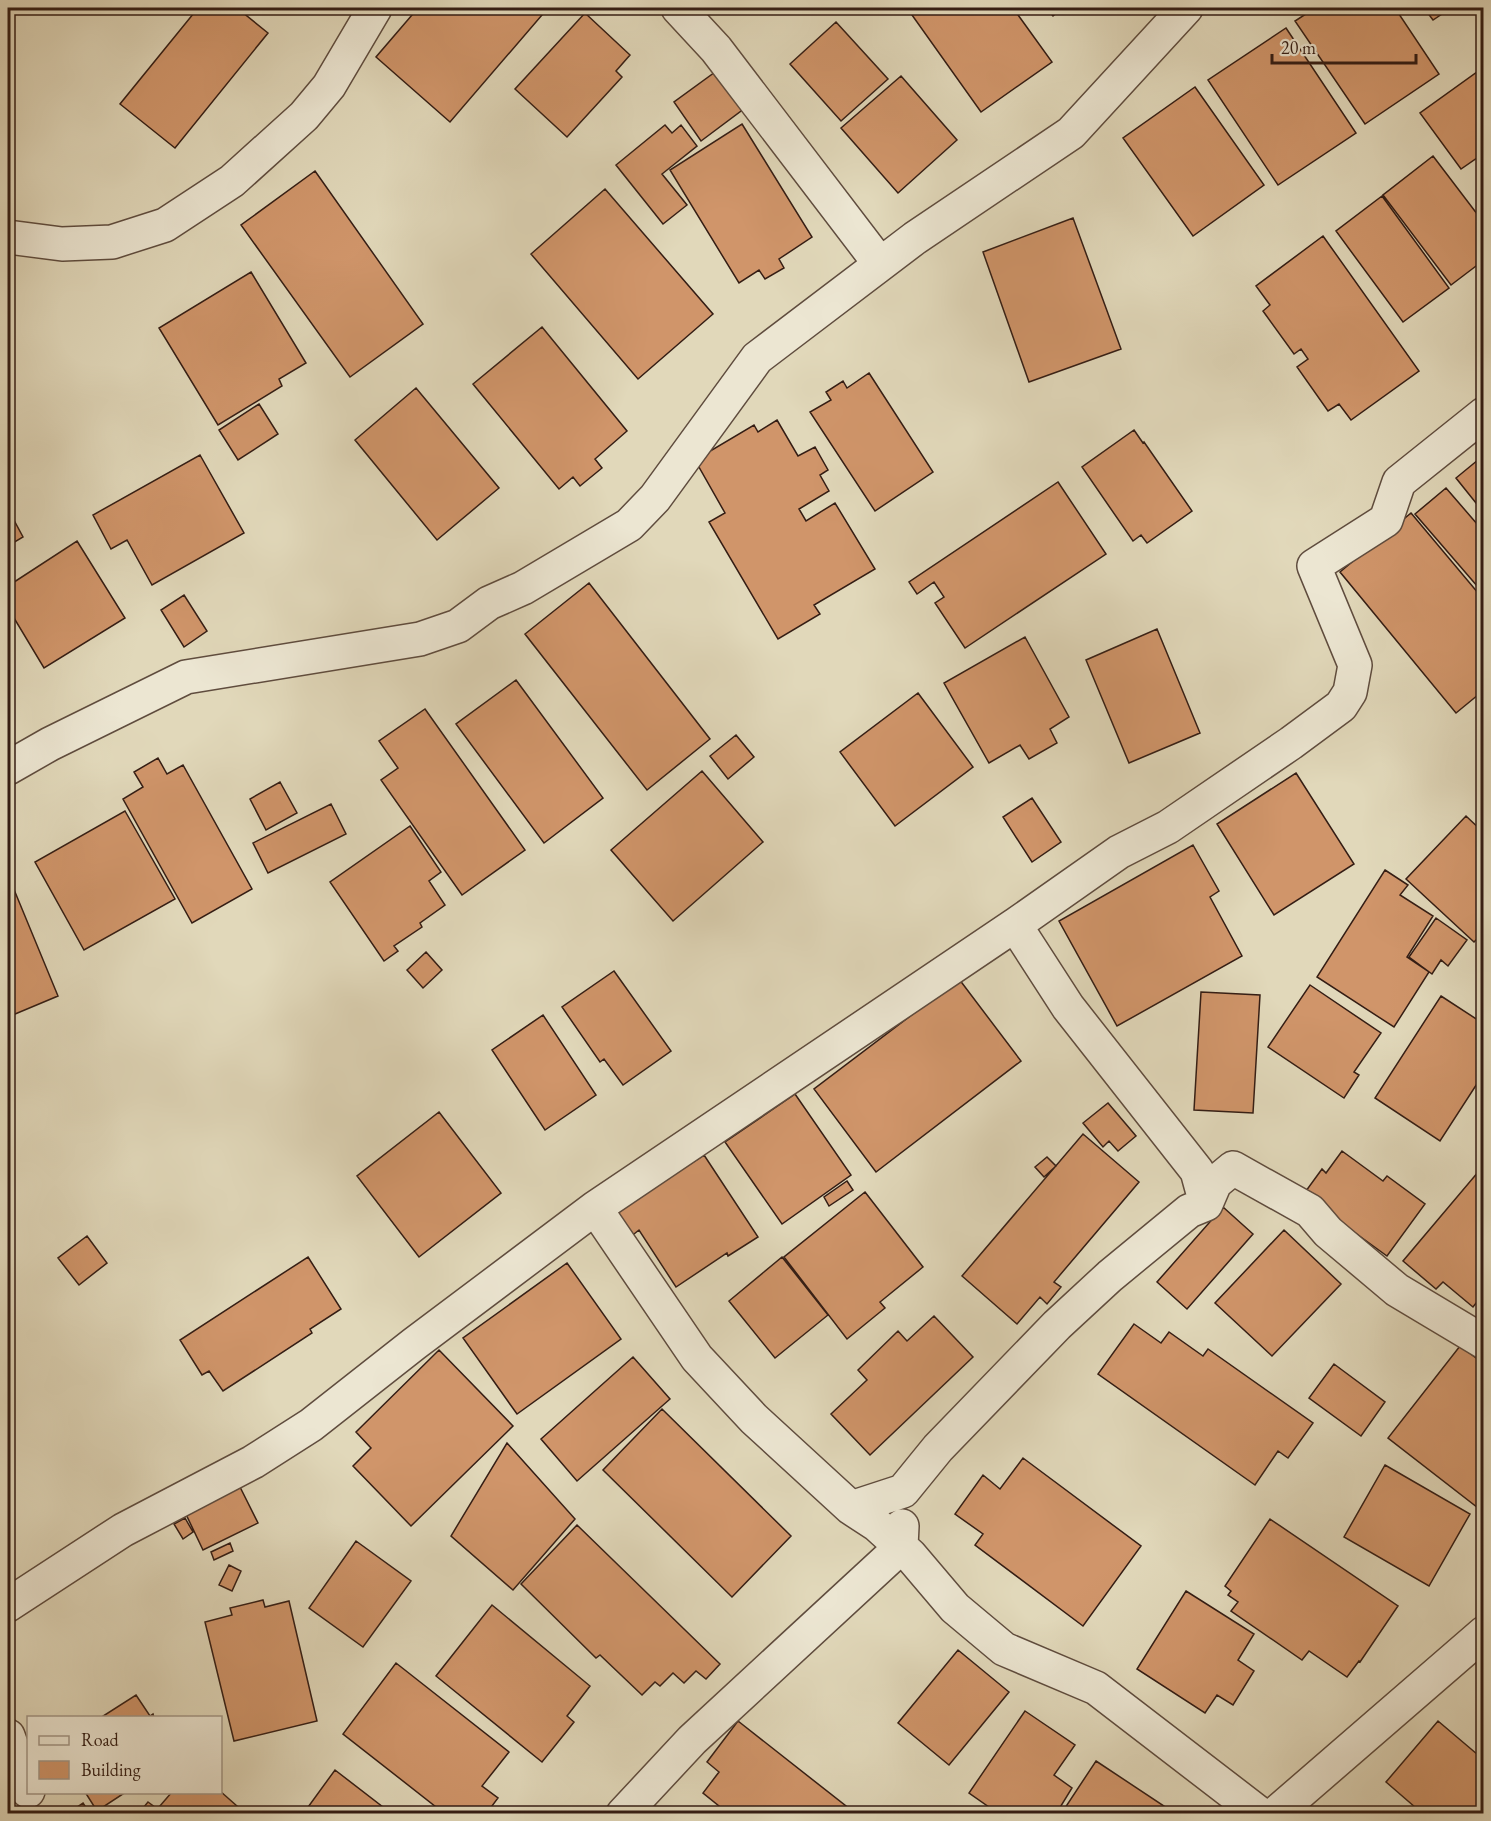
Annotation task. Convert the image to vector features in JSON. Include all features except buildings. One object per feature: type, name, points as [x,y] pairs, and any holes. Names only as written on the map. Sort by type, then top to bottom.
[{"type":"street","points":[[8,237],[62,243],[112,242],[165,225],[232,181],[304,116],[328,86],[375,8]]},
{"type":"street","points":[[678,8],[716,49],[880,264]]},
{"type":"street","points":[[8,768],[50,744],[186,677],[420,639],[458,626],[489,603],[523,588],[630,525],[655,498],[758,358],[915,238],[1071,133],[1186,8]]},
{"type":"street","points":[[8,1605],[123,1530],[253,1462],[311,1425],[414,1344],[595,1208],[1015,925],[1119,852],[1168,827],[1341,706],[1350,692],[1356,665],[1314,566],[1386,520],[1399,482],[1484,414]]},
{"type":"street","points":[[1015,925],[1068,1007],[1197,1171],[1206,1203]]},
{"type":"street","points":[[851,1509],[903,1491],[938,1448],[1057,1325],[1110,1276],[1189,1211],[1206,1203],[1215,1183],[1233,1168],[1311,1211],[1328,1232],[1397,1290],[1484,1342]]},
{"type":"street","points":[[595,1208],[697,1358],[754,1419],[851,1509],[877,1525],[901,1547],[955,1608],[1004,1649],[1096,1688],[1260,1814]]},
{"type":"street","points":[[623,1814],[692,1740],[901,1547],[903,1491]]},
{"type":"street","points":[[1275,1814],[1484,1633]]},
{"type":"street","points":[[8,1736],[27,1787]]},
{"type":"street","points":[[30,1794],[37,1814]]}]
